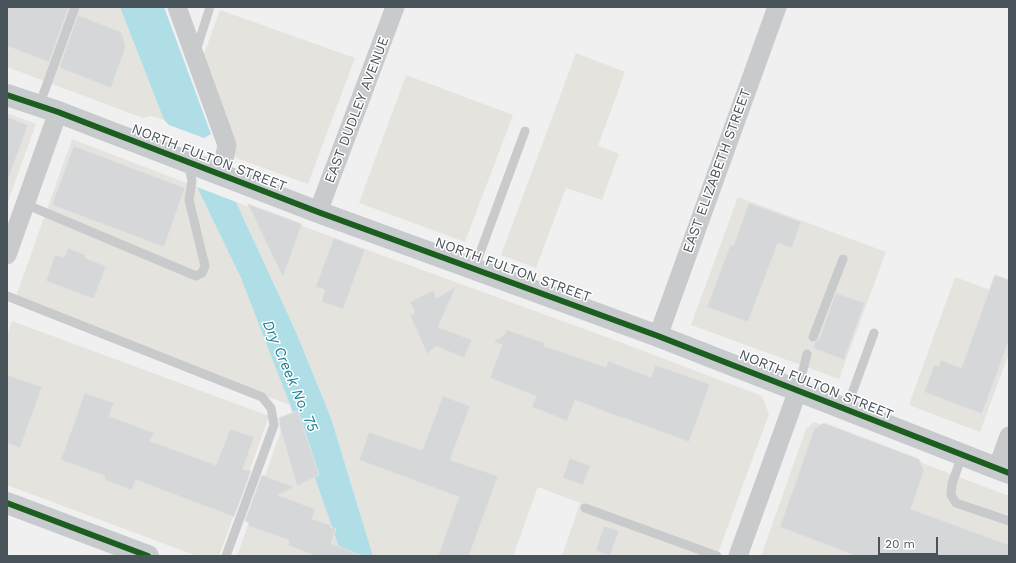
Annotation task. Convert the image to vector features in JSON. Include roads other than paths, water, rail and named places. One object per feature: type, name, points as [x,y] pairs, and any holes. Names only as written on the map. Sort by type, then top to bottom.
[{"type":"main road","name":"NORTH FULTON STREET","points":[[7,95],[49,109],[318,212],[658,336],[1003,471]]},
{"type":"main road","points":[[7,503],[148,556]]},
{"type":"street","points":[[177,7],[228,145],[219,174]]},
{"type":"street","name":"EAST DUDLEY AVENUE","points":[[318,212],[395,7]]},
{"type":"street","name":"EAST ELIZABETH STREET","points":[[658,336],[777,7]]},
{"type":"street","points":[[7,255],[25,204],[49,109]]},
{"type":"street","points":[[738,556],[798,390]]},
{"type":"street","points":[[1003,471],[1009,436]]},
{"type":"lane","points":[[49,109],[75,7]]},
{"type":"lane","points":[[194,56],[210,7]]},
{"type":"lane","points":[[474,269],[525,131]]},
{"type":"lane","points":[[25,204],[196,276],[202,273],[205,266],[189,200],[192,181],[188,163]]},
{"type":"lane","points":[[814,337],[844,259]]},
{"type":"lane","points":[[7,296],[262,397],[271,408],[274,425],[226,556]]},
{"type":"lane","points":[[846,410],[874,332]]},
{"type":"lane","points":[[798,390],[807,354]]},
{"type":"lane","points":[[962,455],[952,484],[951,495],[956,503],[1009,521]]},
{"type":"lane","points":[[585,508],[717,556]]},
{"type":"water","points":[[120,7],[164,7],[211,134],[204,138],[169,125],[164,120]]},
{"type":"water","name":"Dry Creek No. 75","points":[[197,187],[236,202],[296,332],[331,418],[373,556],[342,556],[290,405],[241,278]]}]
